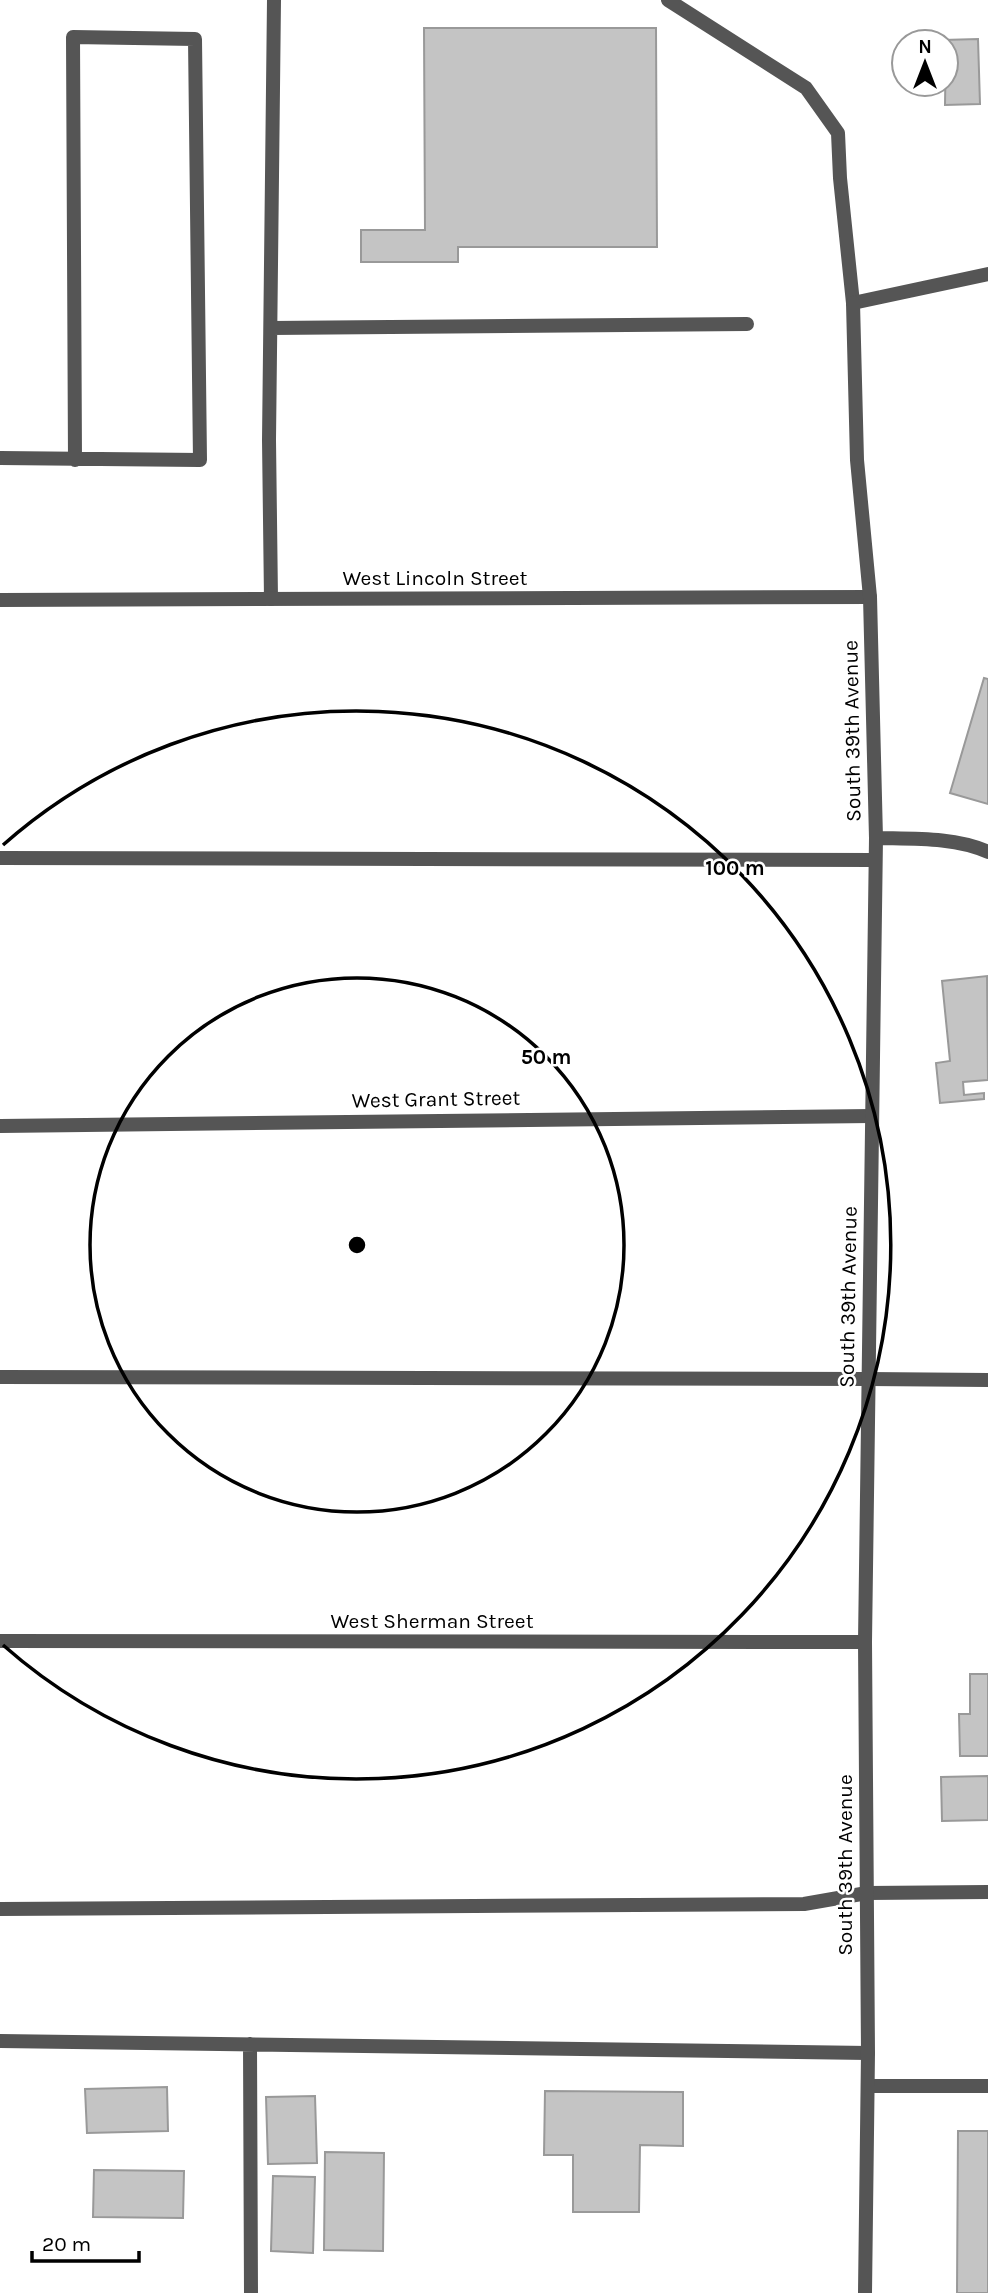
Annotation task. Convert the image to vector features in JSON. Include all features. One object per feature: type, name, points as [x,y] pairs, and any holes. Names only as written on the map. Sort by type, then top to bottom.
[{"type":"street","points":[[271,599],[274,0]]},
{"type":"street","name":"South 39th Avenue","points":[[668,0],[806,88],[838,133],[853,303],[857,460],[870,597],[876,838],[865,1642],[868,2053],[865,2293]]},
{"type":"street","points":[[0,458],[75,460],[200,460],[195,39],[73,37],[75,460]]},
{"type":"street","points":[[853,303],[988,275]]},
{"type":"street","points":[[271,328],[747,324]]},
{"type":"street","name":"West Lincoln Street","points":[[0,600],[870,597]]},
{"type":"street","points":[[876,838],[930,840],[988,852]]},
{"type":"street","points":[[0,858],[875,860]]},
{"type":"street","name":"West Grant Street","points":[[0,1126],[872,1116]]},
{"type":"street","points":[[0,1377],[988,1380]]},
{"type":"street","name":"West Sherman Street","points":[[0,1641],[865,1642]]},
{"type":"street","points":[[0,1909],[804,1905],[867,1893],[988,1892]]},
{"type":"street","points":[[0,2041],[868,2053]]},
{"type":"street","points":[[250,2044],[251,2293]]},
{"type":"street","points":[[868,2086],[988,2086]]},
{"type":"building","points":[[424,28],[656,28],[657,247],[458,247],[458,262],[361,262],[361,230],[425,230]]},
{"type":"building","points":[[978,39],[980,104],[945,105],[945,98],[960,98],[960,40]]},
{"type":"building","points":[[984,678],[988,679],[988,804],[950,793]]},
{"type":"building","points":[[987,976],[988,1080],[963,1082],[964,1095],[984,1093],[984,1099],[940,1103],[936,1063],[950,1061],[942,981]]},
{"type":"building","points":[[970,1674],[988,1674],[988,1756],[960,1756],[959,1714],[970,1714]]},
{"type":"building","points":[[988,1776],[988,1820],[942,1821],[941,1777]]},
{"type":"building","points":[[167,2087],[168,2131],[87,2133],[85,2089]]},
{"type":"building","points":[[545,2091],[683,2092],[683,2146],[640,2145],[639,2212],[573,2212],[573,2155],[544,2155]]},
{"type":"building","points":[[315,2096],[317,2163],[268,2164],[266,2097]]},
{"type":"building","points":[[958,2131],[988,2131],[988,2293],[957,2293]]},
{"type":"building","points":[[325,2152],[384,2153],[383,2251],[324,2250]]},
{"type":"building","points":[[94,2170],[184,2171],[183,2218],[93,2217]]},
{"type":"building","points":[[273,2176],[315,2177],[313,2253],[271,2251]]}]
